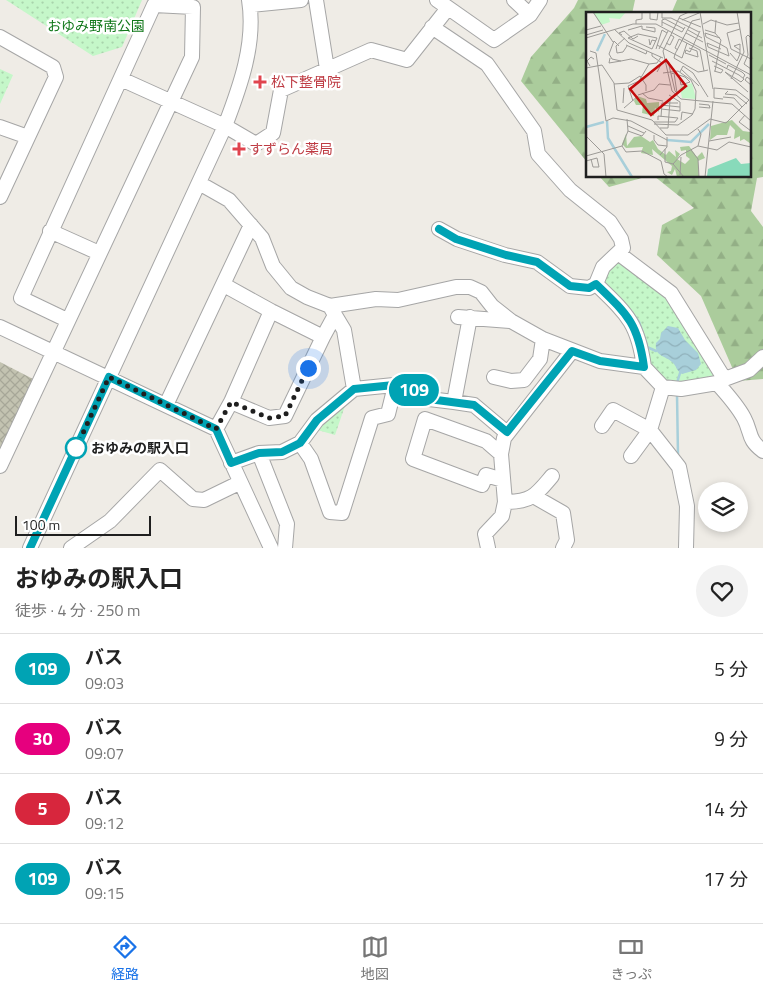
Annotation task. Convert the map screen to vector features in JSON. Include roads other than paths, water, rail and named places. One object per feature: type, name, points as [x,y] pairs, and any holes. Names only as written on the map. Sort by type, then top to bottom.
[{"type":"street","points":[[30,548],[225,126],[242,82],[248,45],[249,3],[302,0]]},
{"type":"street","points":[[316,0],[327,69]]},
{"type":"street","points":[[514,0],[530,15]]},
{"type":"street","points":[[121,79],[225,126],[256,144],[273,133],[281,90],[371,50],[407,60],[432,26],[442,4],[494,40],[530,15],[540,0]]},
{"type":"street","points":[[0,466],[192,57],[193,7],[154,5],[20,298],[67,320]]},
{"type":"street","points":[[432,26],[487,64],[534,131],[538,154],[570,190],[610,222],[621,239],[623,248],[603,267],[596,284],[589,288],[570,286],[537,262],[506,255],[456,239],[439,229]]},
{"type":"street","points":[[0,37],[53,67],[56,77],[0,197]]},
{"type":"street","points":[[0,127],[28,138]]},
{"type":"street","points":[[199,183],[229,200],[251,225],[262,238],[273,266],[291,288],[333,310],[344,330],[354,389]]},
{"type":"street","points":[[166,405],[251,225]]},
{"type":"street","points":[[50,231],[100,253]]},
{"type":"street","points":[[618,253],[671,293],[722,374],[719,381]]},
{"type":"street","points":[[596,284],[624,311],[636,329],[641,342],[644,367],[663,387],[681,389],[719,381],[749,370],[763,356]]},
{"type":"street","points":[[224,285],[270,311],[323,337]]},
{"type":"street","points":[[333,310],[376,299],[398,300],[456,287],[470,287],[481,292],[492,306],[511,321],[543,339],[600,361],[644,367]]},
{"type":"street","points":[[231,402],[269,418],[285,416],[323,337],[333,310]]},
{"type":"street","points":[[216,429],[231,402],[270,311]]},
{"type":"street","points":[[454,402],[464,317],[511,321]]},
{"type":"street","points":[[1,331],[53,351],[216,429],[271,548]]},
{"type":"street","points":[[494,377],[511,381],[524,380],[540,359],[543,339]]},
{"type":"street","points":[[488,548],[485,534],[502,516],[505,502],[500,454],[507,432],[572,351]]},
{"type":"street","points":[[533,370],[549,381]]},
{"type":"street","points":[[719,381],[727,382],[763,372]]},
{"type":"street","points":[[719,381],[745,420],[753,444],[763,451]]},
{"type":"street","points":[[231,463],[259,453],[282,452],[300,443],[317,420],[354,389],[404,384],[429,399],[474,405],[507,432]]},
{"type":"street","points":[[300,443],[310,459],[330,512],[342,513],[372,418],[388,414],[395,386]]},
{"type":"street","points":[[632,456],[650,430],[663,387]]},
{"type":"street","points":[[602,426],[612,410],[650,430],[679,467],[687,506],[686,548]]},
{"type":"street","points":[[500,454],[486,441],[425,419],[413,459],[482,485],[486,475],[503,480]]},
{"type":"street","points":[[259,453],[287,524],[285,548]]},
{"type":"street","points":[[71,548],[110,521],[160,470],[193,499],[204,500],[240,483]]},
{"type":"street","points":[[505,502],[521,502],[534,497],[552,476]]},
{"type":"street","points":[[534,497],[562,513],[568,540],[563,548]]},
{"type":"water","points":[[668,326],[678,328],[685,340],[698,353],[701,364],[696,370],[682,374],[671,361],[657,351],[656,343],[660,339],[661,333]]},
{"type":"waterway","points":[[627,306],[639,322],[647,345]]},
{"type":"waterway","points":[[647,347],[656,351]]},
{"type":"waterway","points":[[677,383],[680,373]]},
{"type":"waterway","points":[[677,394],[678,456]]},
{"type":"place","name":"松下整骨院","points":[[260,82]]},
{"type":"place","name":"すずらん薬局","points":[[239,149]]},
{"type":"place","name":"おゆみの駅入口","points":[[76,448]]},
{"type":"park label","name":"おゆみ野南公園","points":[[96,26]]}]
